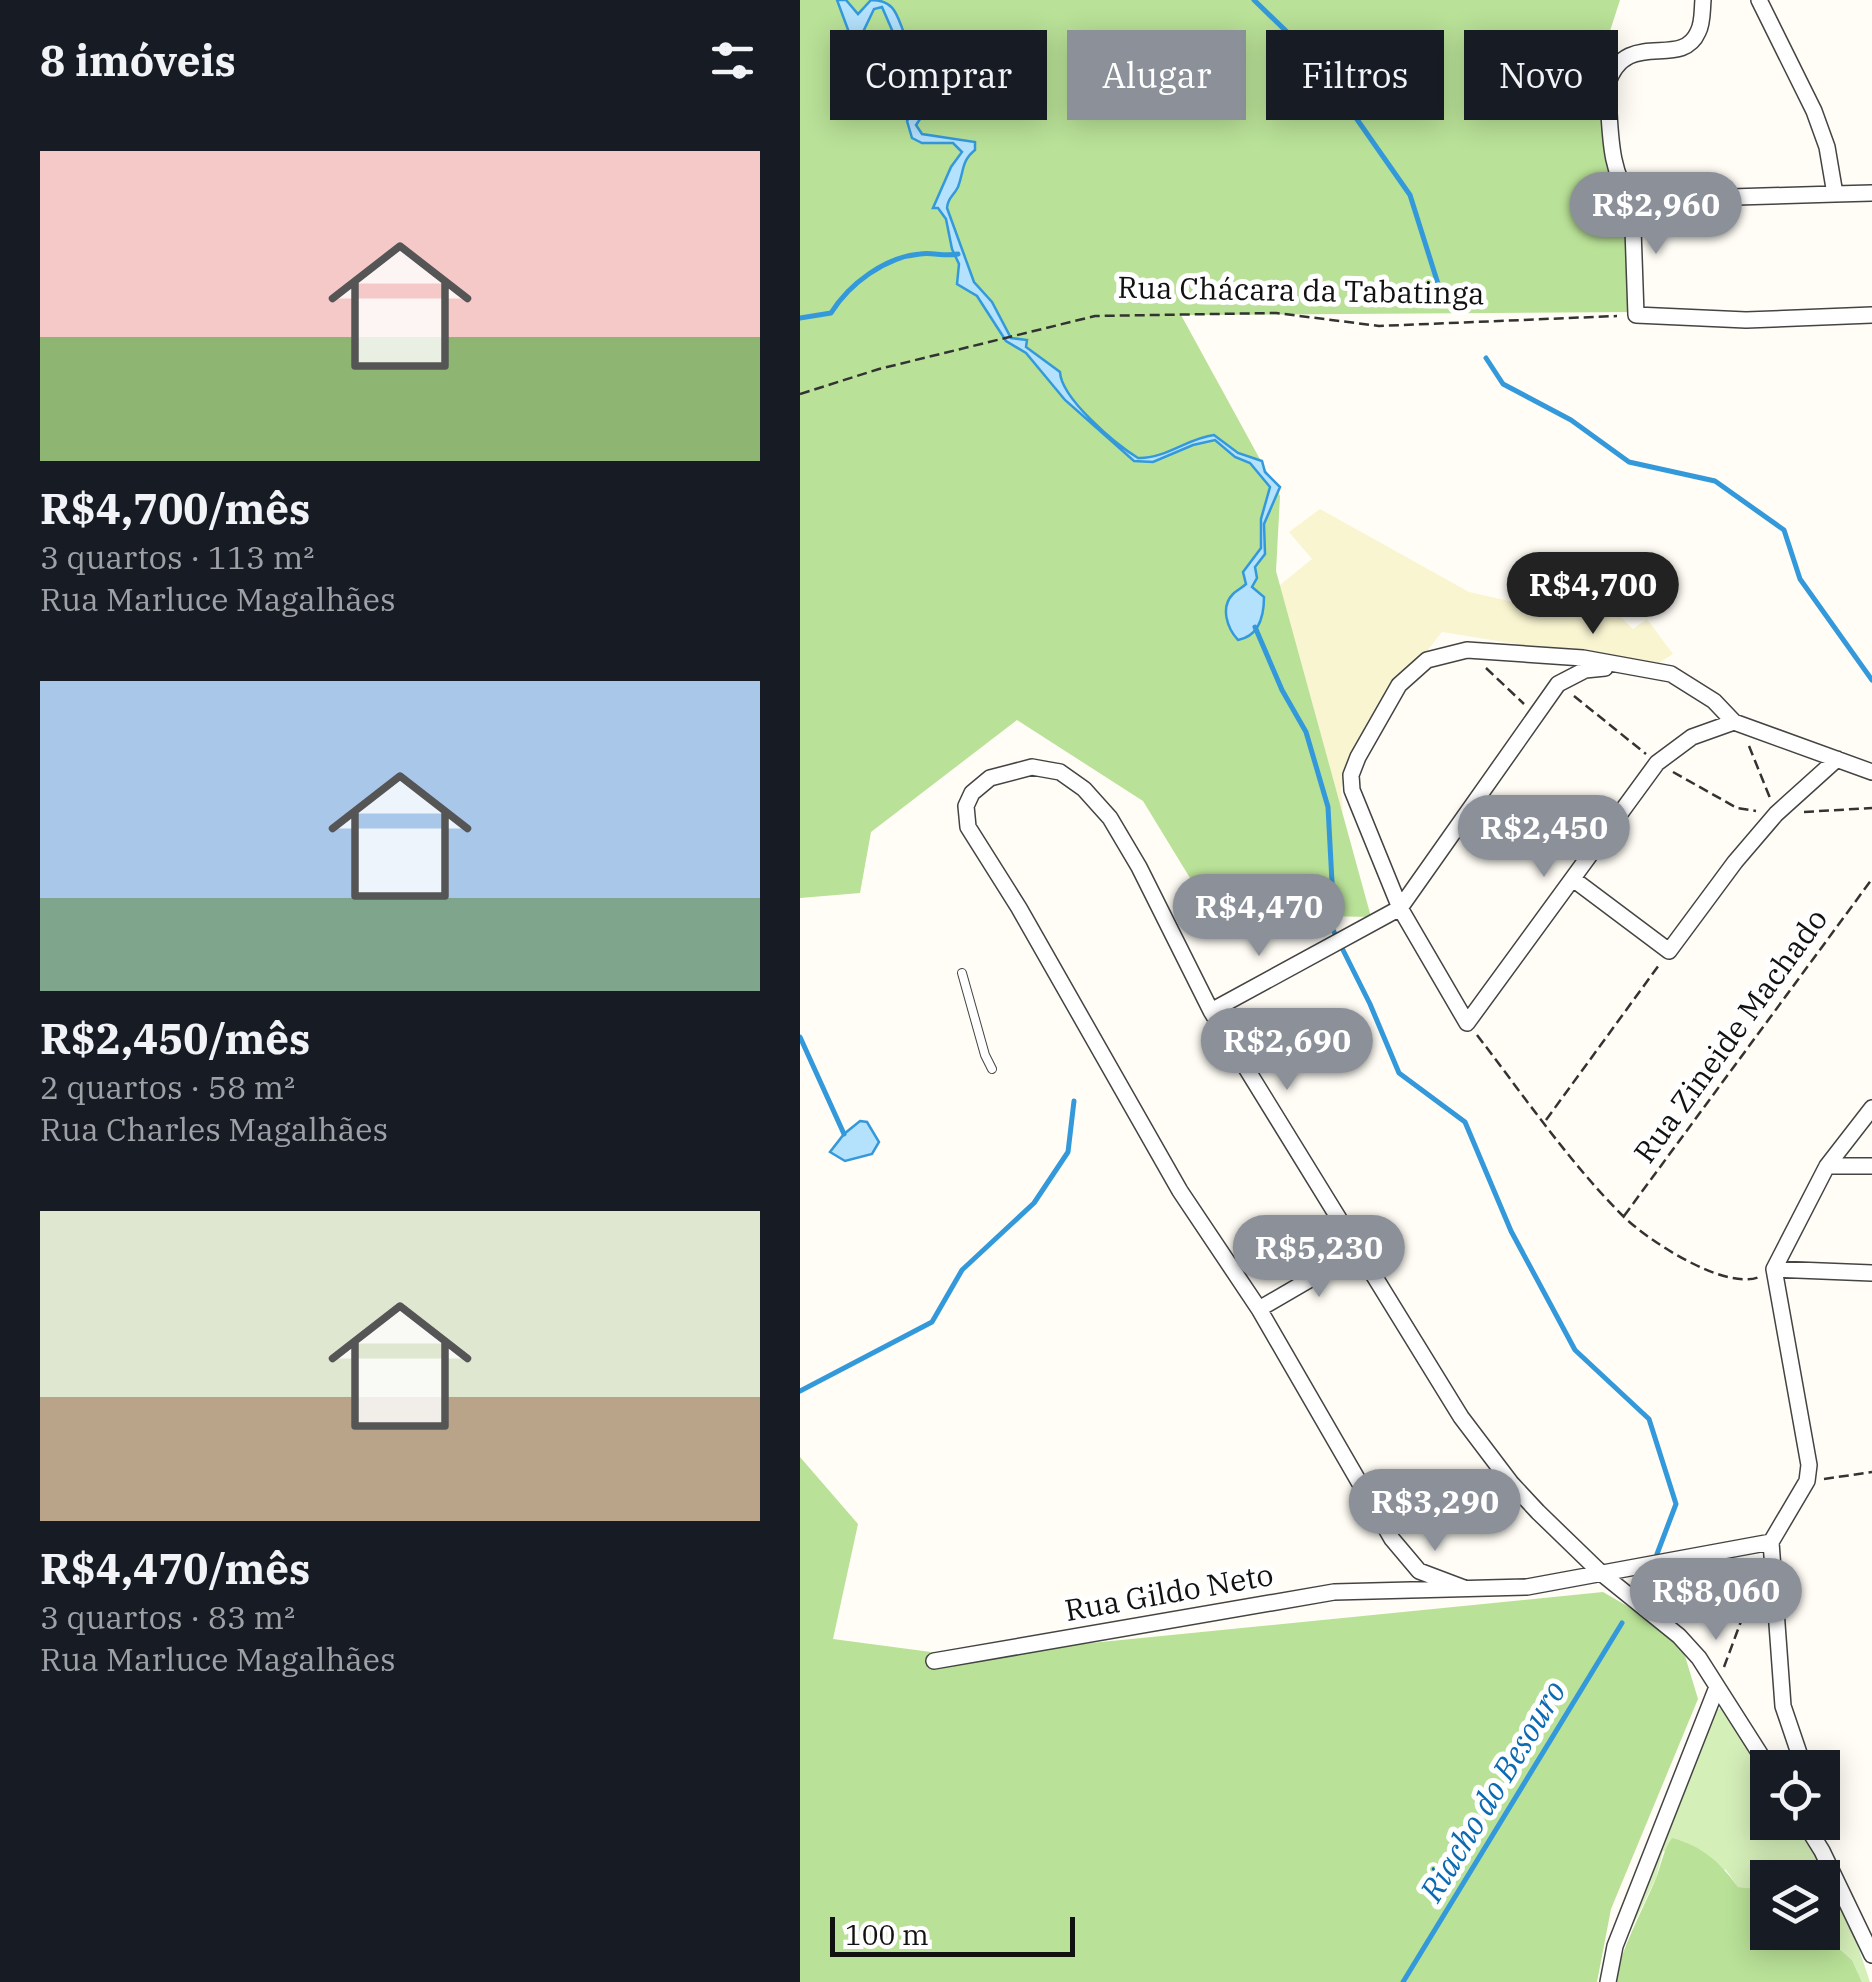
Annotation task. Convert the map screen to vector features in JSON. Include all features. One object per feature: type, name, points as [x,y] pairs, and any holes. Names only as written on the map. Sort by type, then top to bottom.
[{"type":"street","points":[[1702,0],[1700,30],[1689,44],[1623,58],[1610,74],[1607,85],[1615,170],[1621,187],[1632,200],[1636,315],[1746,320],[1872,315]]},
{"type":"street","points":[[1759,0],[1814,111],[1827,147],[1835,194]]},
{"type":"street","points":[[1632,200],[1872,193]]},
{"type":"street","points":[[1734,722],[1692,737],[1658,763],[1467,1022],[1400,908],[1358,810],[1351,775],[1399,686],[1427,660],[1467,650],[1533,652],[1670,674],[1714,701],[1734,722],[1872,772]]},
{"type":"street","points":[[1211,1011],[1400,908],[1558,684],[1585,670],[1624,666]]},
{"type":"street","points":[[1573,878],[1669,951],[1776,814],[1837,759]]},
{"type":"street","points":[[1464,1588],[1435,1579],[1409,1563],[1259,1309],[1180,1191],[1028,924],[968,827],[965,816],[972,793],[990,778],[1032,766],[1060,772],[1084,789],[1110,818],[1211,1011],[1357,1252],[1484,1449],[1538,1512],[1699,1658],[1758,1750]]},
{"type":"street","points":[[1798,1750],[1783,1706],[1771,1542],[1807,1481],[1809,1466],[1774,1269],[1827,1166],[1872,1108]]},
{"type":"street","points":[[1827,1166],[1872,1166]]},
{"type":"street","points":[[1259,1309],[1357,1252]]},
{"type":"street","points":[[1774,1269],[1872,1274]]},
{"type":"street","name":"Rua Gildo Neto","points":[[934,1662],[1334,1592],[1527,1586],[1771,1542]]},
{"type":"street","points":[[1608,1982],[1614,1946],[1717,1686]]},
{"type":"street","points":[[1815,1840],[1872,1954]]},
{"type":"street","points":[[1820,1840],[1822,1851]]},
{"type":"lane","points":[[962,973],[992,1069]]},
{"type":"path","name":"Rua Chácara da Tabatinga","points":[[800,394],[880,368],[1095,316],[1276,313],[1379,326],[1636,315]]},
{"type":"path","points":[[1467,650],[1536,715]]},
{"type":"path","points":[[1558,684],[1658,763],[1736,808],[1776,814],[1872,808]]},
{"type":"path","points":[[1734,722],[1753,752],[1776,814]]},
{"type":"path","name":"Rua Zineide Machado","points":[[1623,1216],[1872,879]]},
{"type":"path","points":[[1545,1122],[1669,951]]},
{"type":"path","points":[[1467,1022],[1623,1216],[1643,1234],[1718,1275],[1753,1280],[1774,1269]]},
{"type":"path","points":[[1807,1481],[1872,1472]]},
{"type":"path","points":[[1717,1686],[1758,1578]]},
{"type":"shaded area","points":[[1320,509],[1469,592],[1509,601],[1601,598],[1633,629],[1647,619],[1673,654],[1654,666],[1442,632],[1394,683],[1348,762],[1341,789],[1343,812],[1298,694],[1275,589],[1312,559],[1289,532]]},
{"type":"green space","points":[[800,0],[1620,0],[1610,30],[1464,30],[1464,120],[1616,120],[1632,312],[1181,315],[1280,496],[1276,571],[1371,917],[1212,914],[1143,801],[1017,720],[871,832],[860,893],[800,898]]},
{"type":"green space","points":[[800,1457],[858,1524],[833,1639],[961,1656],[1603,1592],[1679,1636],[1698,1699],[1611,1909],[1597,1982],[800,1982]]},
{"type":"green space","points":[[1723,1708],[1751,1750],[1750,1840],[1806,1840],[1817,1860],[1750,1860],[1750,1888],[1738,1887],[1726,1870],[1663,1851],[1656,1878],[1623,1946],[1714,1710]]},
{"type":"green space","points":[[1672,1838],[1692,1846],[1709,1856],[1738,1887],[1750,1888],[1750,1950],[1840,1949],[1852,1960],[1862,1982],[1614,1982]]},
{"type":"green space","points":[[1840,1902],[1870,1982],[1862,1982],[1852,1960],[1840,1949]]},
{"type":"water","points":[[837,0],[846,0],[858,14],[871,0],[887,4],[903,30],[892,30],[882,7],[874,9],[864,30],[848,30]]},
{"type":"water","points":[[919,120],[916,125],[922,134],[975,142],[975,150],[965,163],[947,208],[974,282],[992,302],[1011,338],[1027,340],[1026,347],[1060,372],[1069,394],[1091,419],[1138,458],[1214,435],[1238,453],[1262,461],[1265,472],[1280,487],[1264,524],[1265,554],[1255,567],[1257,578],[1252,587],[1264,597],[1261,618],[1245,638],[1238,640],[1228,624],[1226,611],[1229,599],[1246,584],[1243,572],[1261,548],[1261,519],[1270,487],[1250,463],[1235,457],[1215,440],[1153,462],[1134,461],[1065,400],[1026,353],[1006,341],[977,296],[957,284],[959,264],[946,219],[938,208],[933,208],[962,152],[953,143],[922,143],[912,138],[907,121]]},
{"type":"water","points":[[860,1121],[867,1122],[879,1142],[872,1154],[845,1161],[830,1152],[844,1134]]},
{"type":"waterway","points":[[1254,0],[1314,58],[1410,195],[1439,287],[1451,305]]},
{"type":"waterway","points":[[800,318],[831,313],[858,282],[894,260],[920,254],[958,254]]},
{"type":"waterway","points":[[1486,358],[1503,384],[1571,420],[1629,462],[1715,481],[1784,530],[1800,579],[1872,680]]},
{"type":"waterway","name":"Riacho do Besouro","points":[[1255,627],[1282,690],[1306,732],[1328,807],[1333,901],[1329,922],[1399,1073],[1465,1122],[1511,1231],[1575,1350],[1649,1419],[1676,1504],[1657,1554]]},
{"type":"waterway","points":[[800,1037],[844,1134]]},
{"type":"waterway","points":[[800,1391],[932,1322],[962,1270],[1034,1203],[1068,1152],[1074,1101]]},
{"type":"waterway","name":"Riacho do Besouro","points":[[1403,1982],[1622,1623]]}]
